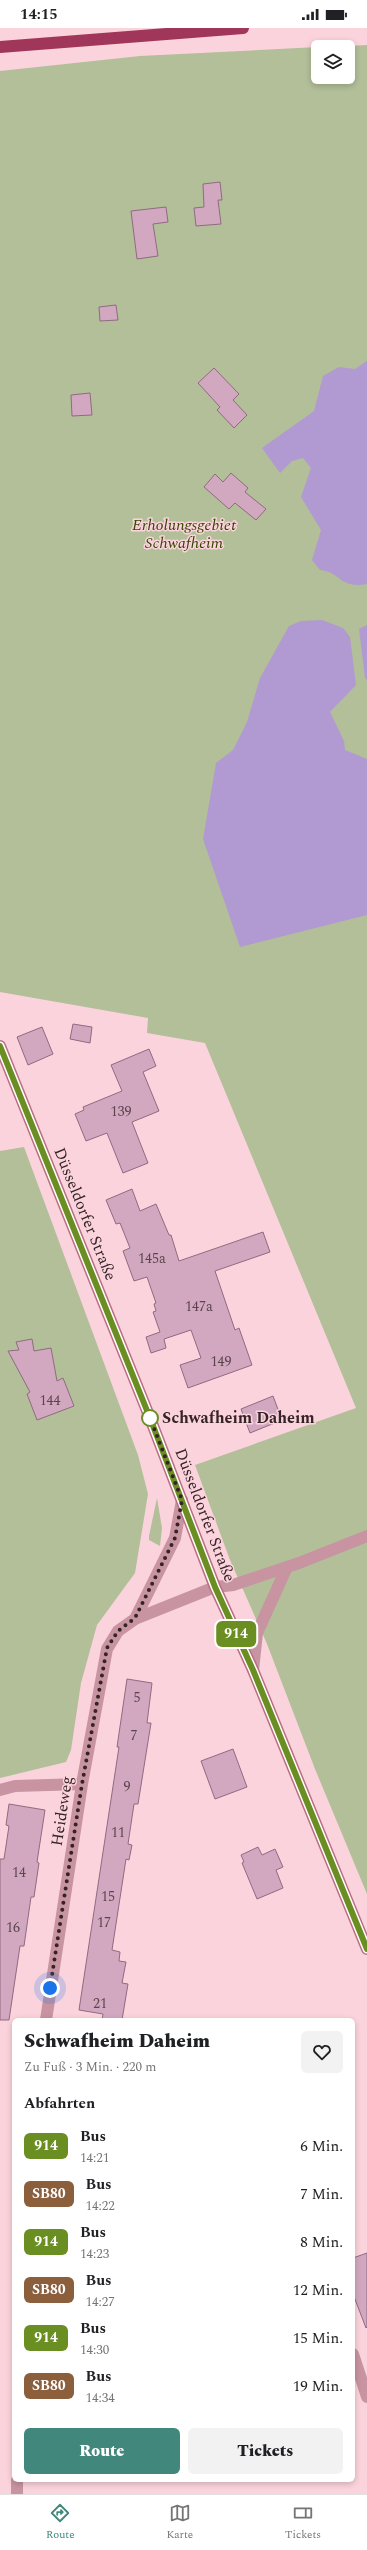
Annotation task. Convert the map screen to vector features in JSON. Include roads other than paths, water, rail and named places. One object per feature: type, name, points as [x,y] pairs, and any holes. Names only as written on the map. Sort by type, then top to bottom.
[{"type":"highway","points":[[0,47],[243,28]]},
{"type":"main road","name":"Düsseldorfer Straße","points":[[0,1046],[182,1500],[215,1587],[253,1670],[367,1949]]},
{"type":"street","name":"Heideweg","points":[[135,1618],[175,1538],[182,1500]]},
{"type":"street","name":"Heideweg","points":[[46,2018],[82,1784],[107,1648],[118,1631],[135,1618],[215,1587],[233,1585],[287,1567],[367,1536]]},
{"type":"street","points":[[253,1670],[257,1633],[287,1567]]},
{"type":"street","points":[[0,1790],[15,1786],[82,1784]]},
{"type":"street","points":[[355,2360],[367,2397]]},
{"type":"street","points":[[16,2494],[17,2482]]},
{"type":"place","name":"Schwafheim Daheim","points":[[150,1418]]},
{"type":"park label","name":"Erholungsgebiet Schwafheim","points":[[184,534]]}]
